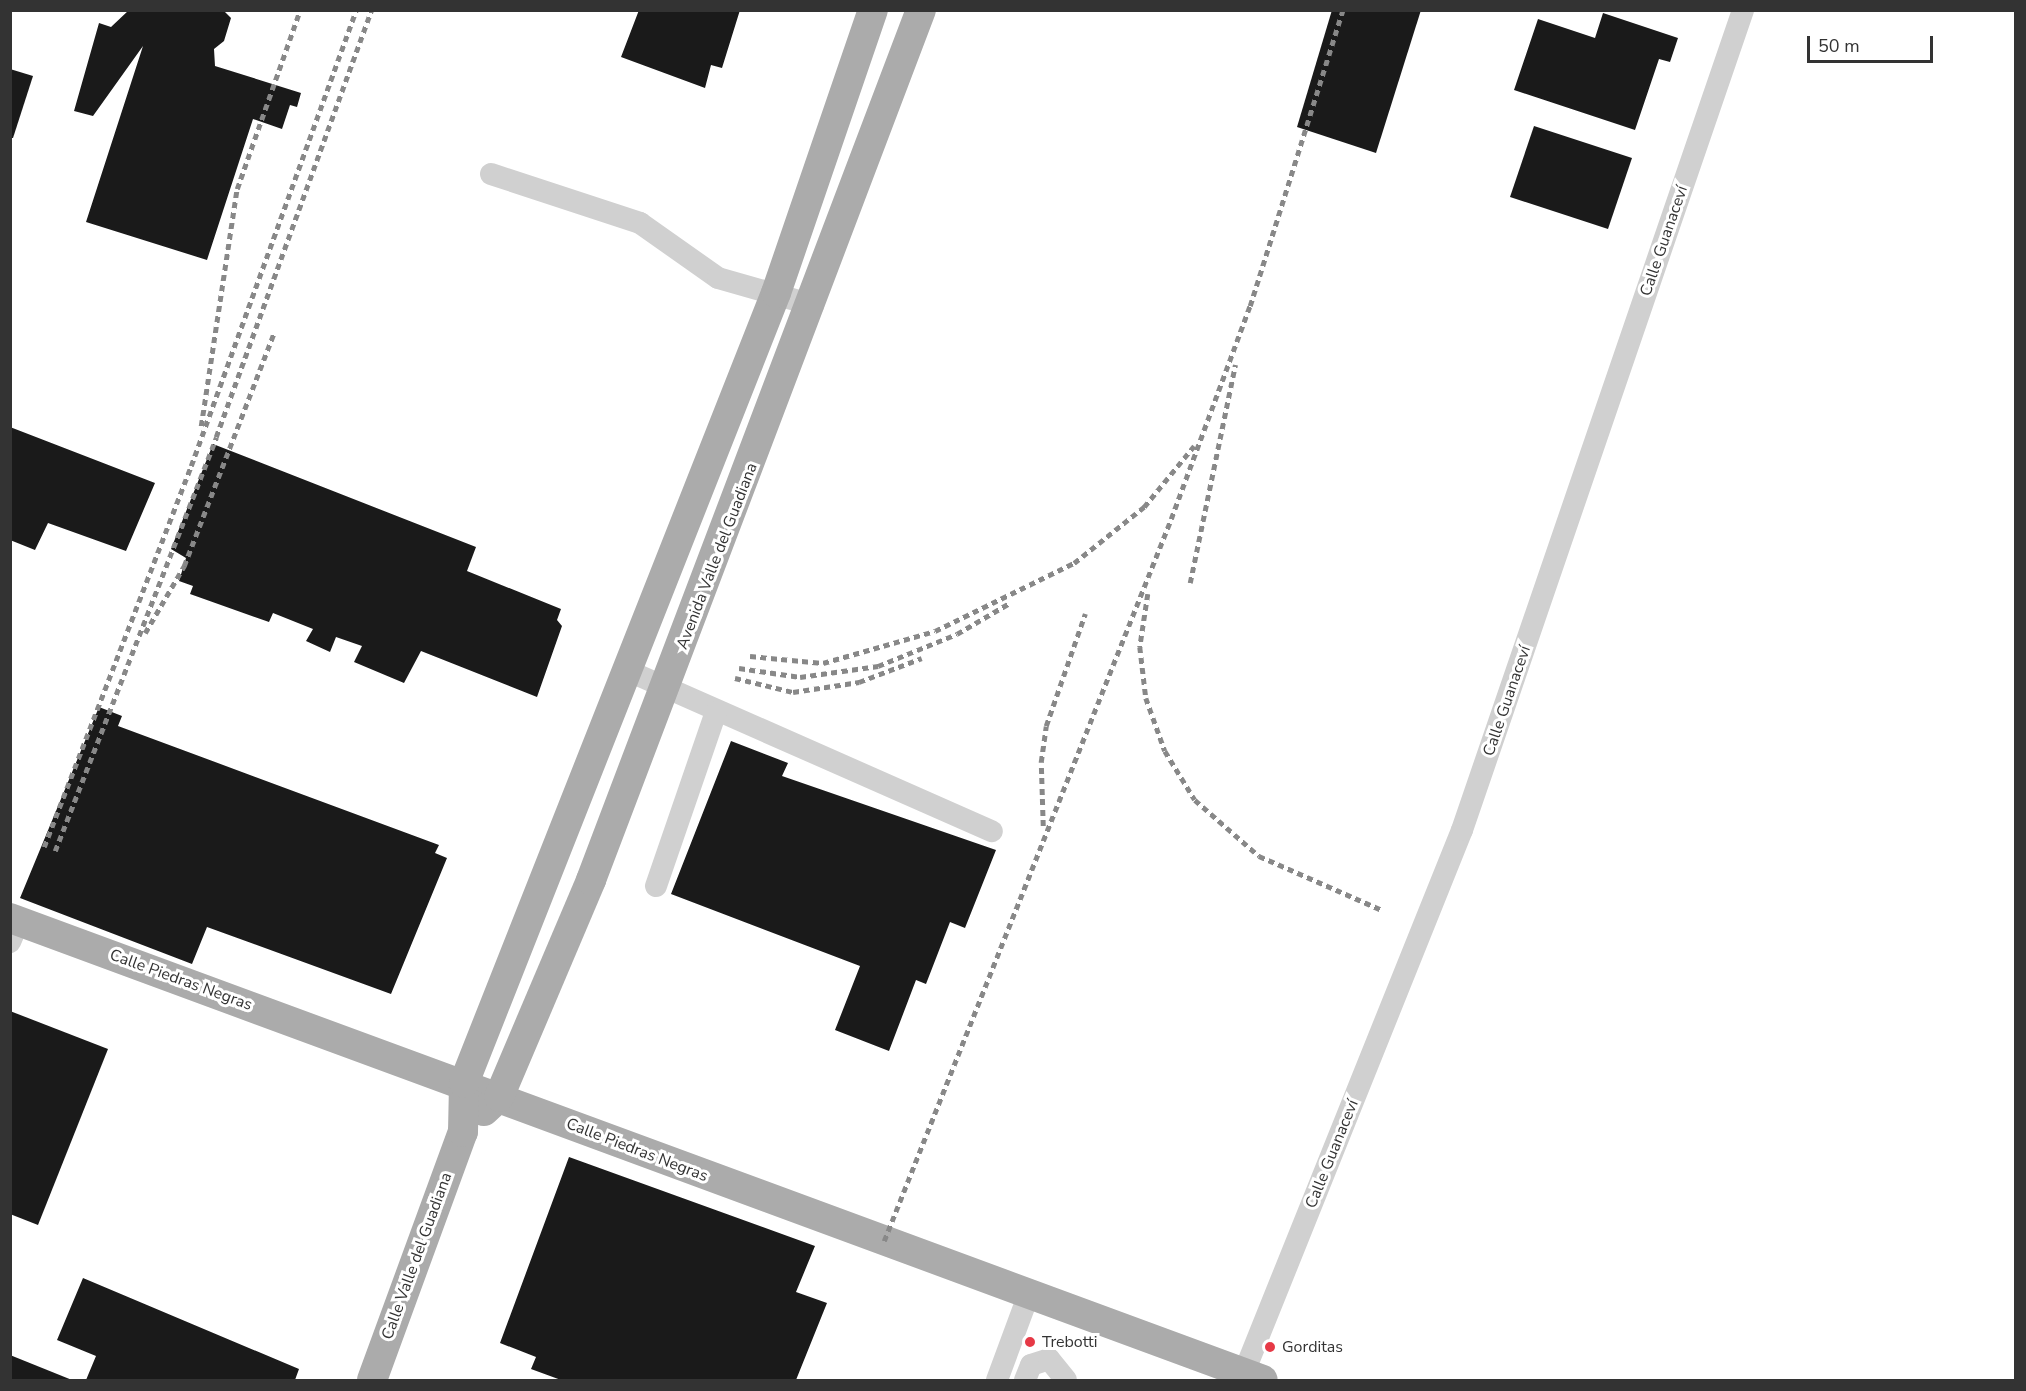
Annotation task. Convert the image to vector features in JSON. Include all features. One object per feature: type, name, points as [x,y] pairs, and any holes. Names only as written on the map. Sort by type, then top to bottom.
[{"type":"main road","points":[[463,1132],[464,1083],[624,669],[776,292],[873,10]]},
{"type":"main road","name":"Avenida Valle del Guadiana","points":[[499,1097],[591,880],[666,689],[813,305],[921,10]]},
{"type":"main road","points":[[550,862],[591,880]]},
{"type":"main road","name":"Calle Piedras Negras","points":[[13,927],[464,1083],[1249,1378]]},
{"type":"main road","points":[[463,1132],[499,1097]]},
{"type":"main road","name":"Calle Valle del Guadiana","points":[[372,1380],[463,1132]]},
{"type":"street","name":"Calle Guanaceví","points":[[1249,1378],[1462,830],[1743,10]]},
{"type":"street","points":[[490,174],[640,223],[718,278],[776,292],[813,305]]},
{"type":"street","points":[[624,669],[716,712],[992,831]]},
{"type":"street","points":[[656,886],[716,712]]},
{"type":"street","points":[[997,1380],[1028,1296]]},
{"type":"street","points":[[1024,1380],[1031,1365],[1049,1359],[1066,1380]]},
{"type":"building","points":[[129,10],[223,10],[231,18],[224,41],[214,49],[215,66],[301,93],[297,107],[290,105],[282,129],[253,119],[207,260],[86,222],[143,46],[93,116],[74,111],[99,23],[111,27]]},
{"type":"building","points":[[639,10],[740,10],[722,68],[711,65],[705,88],[621,57]]},
{"type":"building","points":[[1332,10],[1421,10],[1376,153],[1297,127]]},
{"type":"building","points":[[1603,13],[1678,38],[1670,62],[1659,59],[1635,130],[1514,90],[1538,19],[1595,38]]},
{"type":"building","points":[[10,69],[33,76],[13,138],[10,138]]},
{"type":"building","points":[[1534,126],[1632,158],[1608,229],[1510,197]]},
{"type":"building","points":[[10,427],[155,483],[126,551],[48,523],[35,550],[10,540]]},
{"type":"building","points":[[213,444],[476,547],[467,571],[561,609],[557,620],[562,626],[537,697],[421,651],[404,683],[354,662],[362,646],[336,637],[330,652],[306,641],[313,629],[273,613],[269,622],[190,594],[193,586],[179,581],[186,558],[171,549]]},
{"type":"building","points":[[99,707],[122,716],[118,726],[439,845],[435,853],[447,858],[391,994],[207,927],[192,964],[20,898]]},
{"type":"building","points":[[731,741],[788,763],[782,776],[996,850],[965,928],[950,922],[926,984],[916,980],[889,1051],[835,1030],[860,966],[671,894]]},
{"type":"building","points":[[10,1011],[108,1049],[38,1225],[10,1214]]},
{"type":"building","points":[[569,1157],[815,1246],[796,1292],[827,1303],[796,1380],[561,1380],[531,1369],[536,1357],[500,1343]]},
{"type":"building","points":[[83,1278],[299,1369],[295,1380],[86,1380],[96,1356],[57,1340]]},
{"type":"building","points":[[10,1355],[72,1380],[10,1380]]},
{"type":"railway","points":[[201,426],[237,189],[300,10]]},
{"type":"railway","points":[[44,847],[191,466],[356,10]]},
{"type":"railway","points":[[55,851],[216,437],[371,10]]},
{"type":"railway","points":[[884,1241],[1171,519],[1250,306],[1343,10]]},
{"type":"railway","points":[[145,633],[184,566],[274,333]]},
{"type":"railway","points":[[1190,583],[1235,365]]},
{"type":"railway","points":[[750,656],[823,663],[935,631],[1074,563],[1144,507],[1194,446]]},
{"type":"railway","points":[[1148,594],[1140,647],[1146,698],[1165,751],[1195,800],[1259,856],[1382,910]]},
{"type":"railway","points":[[739,668],[800,677],[878,666],[957,634],[1008,604]]},
{"type":"railway","points":[[1043,826],[1041,762],[1046,726],[1085,614]]},
{"type":"railway","points":[[735,678],[793,692],[859,682],[922,658]]},
{"type":"place","name":"Trebotti","points":[[1030,1342]]},
{"type":"place","name":"Gorditas","points":[[1270,1347]]}]
